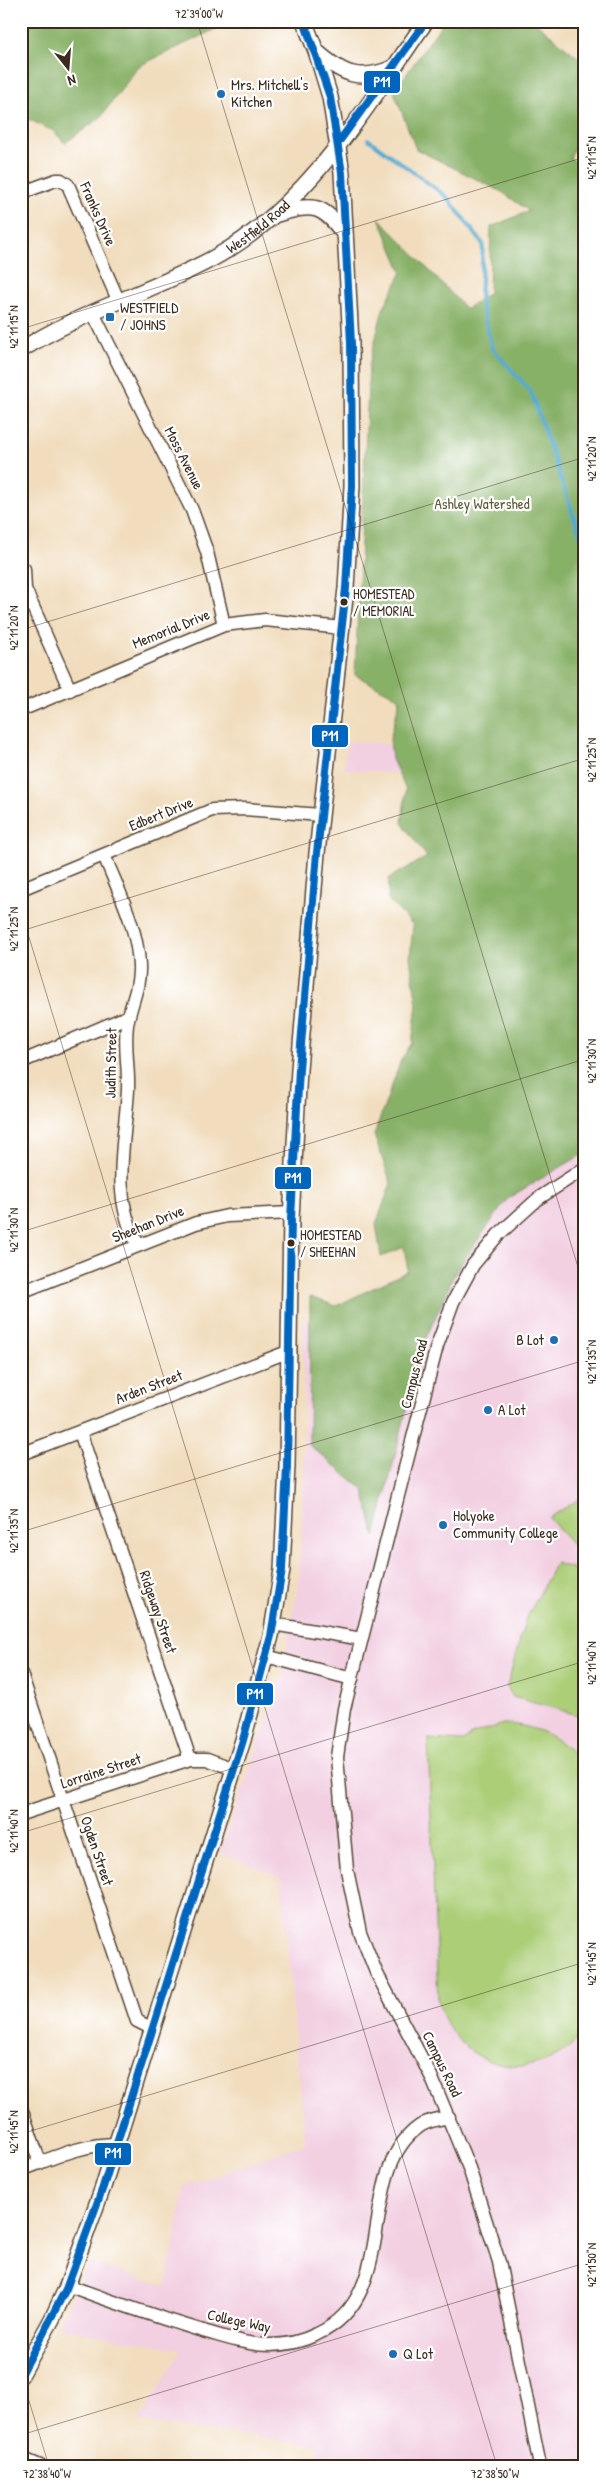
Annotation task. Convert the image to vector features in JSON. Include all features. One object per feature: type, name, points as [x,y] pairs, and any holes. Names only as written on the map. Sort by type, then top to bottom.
[{"type":"main road","points":[[21,2375],[52,2319],[90,2226],[234,1769],[274,1624],[284,1536],[292,1213],[304,1007],[320,814],[342,628],[350,527],[352,452],[350,312],[338,143],[330,97],[316,51],[304,21]]},
{"type":"main road","name":"Westfield Road","points":[[21,350],[56,330],[208,261],[248,236],[276,215],[298,192],[338,143],[426,21]]},
{"type":"main road","points":[[316,51],[333,66],[349,74],[372,76],[393,68]]},
{"type":"main road","points":[[276,215],[300,207],[317,209],[331,216],[345,235]]},
{"type":"street","name":"Franks Drive","points":[[21,193],[56,180],[63,181],[68,185],[119,302]]},
{"type":"street","name":"Moss Avenue","points":[[93,313],[196,519],[211,564],[224,625]]},
{"type":"street","points":[[24,569],[25,589],[70,690]]},
{"type":"street","name":"Memorial Drive","points":[[21,710],[224,625],[266,620],[342,628]]},
{"type":"street","name":"Edbert Drive","points":[[21,889],[212,810],[245,809],[320,814]]},
{"type":"street","name":"Judith Street","points":[[104,855],[127,912],[138,954],[138,985],[129,1016],[126,1046],[128,1089],[120,1154],[125,1214],[128,1226],[138,1245]]},
{"type":"street","points":[[21,1062],[129,1016]]},
{"type":"street","name":"Campus Road","points":[[540,2466],[499,2262],[470,2168],[425,2064],[376,1972],[360,1932],[352,1904],[347,1870],[337,1767],[340,1728],[362,1639],[437,1346],[456,1295],[473,1265],[505,1228],[539,1198],[585,1168]]},
{"type":"street","name":"Sheehan Drive","points":[[21,1292],[182,1227],[217,1218],[249,1214],[292,1213]]},
{"type":"street","name":"Arden Street","points":[[21,1454],[290,1351]]},
{"type":"street","name":"Ridgeway Street","points":[[80,1432],[190,1759]]},
{"type":"street","points":[[274,1624],[362,1639]]},
{"type":"street","points":[[266,1656],[352,1679]]},
{"type":"street","name":"Ogden Street","points":[[21,1674],[137,2021],[153,2029]]},
{"type":"street","points":[[190,1759],[207,1759],[234,1769]]},
{"type":"street","name":"Lorraine Street","points":[[21,1814],[190,1759]]},
{"type":"street","points":[[21,2108],[40,2163]]},
{"type":"street","name":"College Way","points":[[67,2285],[153,2316],[251,2343],[282,2344],[319,2333],[340,2320],[358,2297],[370,2261],[388,2175],[399,2148],[421,2125],[449,2117]]},
{"type":"street","points":[[21,2170],[79,2148],[96,2144],[116,2144]]},
{"type":"street","points":[[21,2458],[40,2466]]},
{"type":"shaded area","name":"Holyoke Community College","points":[[585,572],[585,2466],[318,2466],[318,2445],[139,2422],[182,2349],[58,2328],[88,2262],[166,2286],[184,2187],[305,2144],[281,1877],[220,1853],[281,1681],[299,1581],[304,1468],[303,1322],[443,1253],[457,779],[344,769],[347,741],[414,746]]},
{"type":"green space","points":[[21,21],[168,21],[171,24],[177,21],[232,21],[139,66],[100,118],[65,143],[53,131],[26,118],[21,121]]},
{"type":"green space","name":"Ashley Watershed","points":[[444,21],[534,21],[585,63],[585,123],[570,158],[585,168],[585,1153],[508,1198],[456,1271],[422,1347],[375,1537],[364,1490],[309,1445],[310,1297],[336,1306],[408,1271],[404,1247],[381,1257],[376,1224],[391,1183],[374,1135],[401,1060],[412,1043],[417,1005],[410,958],[413,925],[388,900],[389,878],[427,857],[402,823],[406,790],[392,759],[390,739],[400,699],[355,675],[369,365],[383,309],[402,272],[379,218],[466,309],[489,293],[491,227],[529,211],[502,192],[416,149],[394,92]]},
{"type":"green space","points":[[585,1495],[585,1559],[549,1518]]},
{"type":"green space","points":[[556,1563],[585,1573],[585,1717],[513,1697],[507,1687],[525,1621]]},
{"type":"green space","points":[[503,1724],[528,1727],[550,1736],[569,1749],[585,1769],[585,2030],[567,2049],[546,2061],[524,2066],[502,2065],[481,2057],[463,2044],[448,2025],[438,2001],[428,1739],[463,1741],[471,1735]]},
{"type":"waterway","points":[[238,21],[246,26]]},
{"type":"waterway","points":[[368,139],[447,197],[483,244],[480,299],[492,348],[531,392],[585,549]]},
{"type":"transit line","name":"P11","points":[[21,2375],[66,2289],[103,2187],[243,1740],[271,1636],[282,1570],[287,1466],[291,1219],[299,1069],[317,853],[346,588],[352,486],[351,343],[342,173],[330,97],[304,21]]},
{"type":"transit line","name":"P11","points":[[338,143],[426,21]]},
{"type":"place","name":"Mrs. Mitchell's Kitchen","points":[[221,94]]},
{"type":"place","name":"WESTFIELD / JOHNS","points":[[110,317]]},
{"type":"place","name":"HOMESTEAD / MEMORIAL","points":[[344,602]]},
{"type":"place","name":"HOMESTEAD / SHEEHAN","points":[[291,1243]]},
{"type":"place","name":"B Lot","points":[[554,1340]]},
{"type":"place","name":"A Lot","points":[[488,1410]]},
{"type":"place","name":"Holyoke Community College","points":[[443,1525]]},
{"type":"place","name":"Q Lot","points":[[393,2354]]}]
